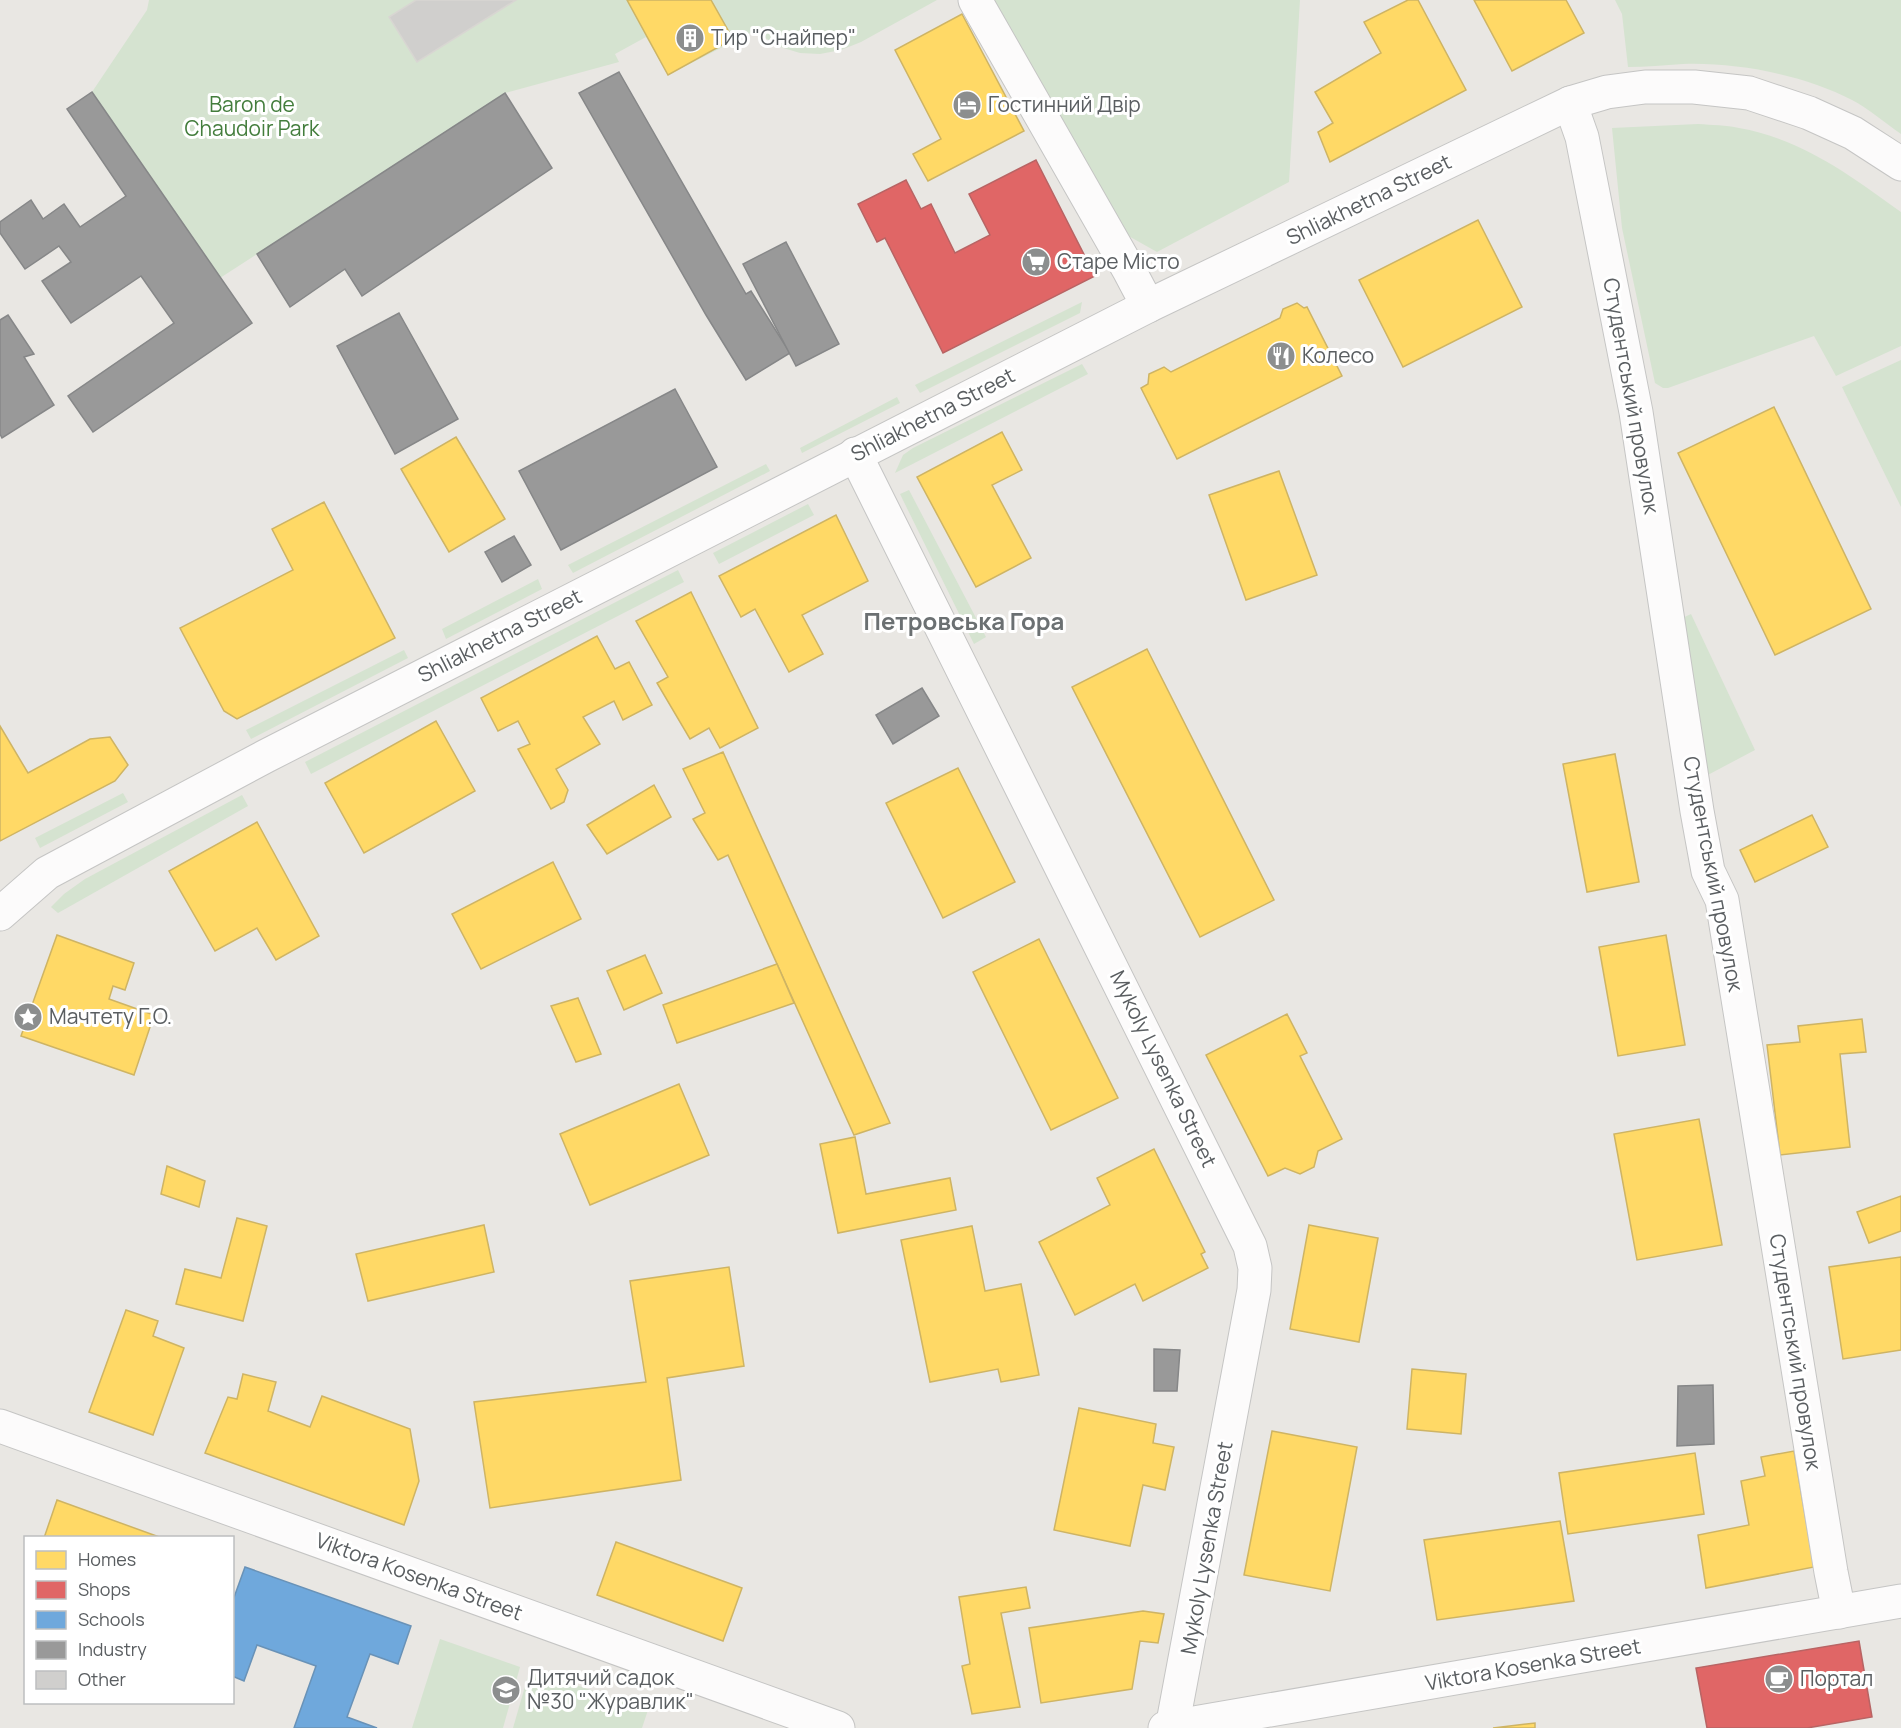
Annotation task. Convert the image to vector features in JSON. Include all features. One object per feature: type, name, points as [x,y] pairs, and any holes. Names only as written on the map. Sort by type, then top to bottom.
[{"type":"street","points":[[975,0],[1130,270],[1148,306]]},
{"type":"street","name":"Shliakhetna Street","points":[[0,914],[47,873],[266,756],[1148,306],[1570,103],[1607,92],[1645,87],[1694,87],[1749,93],[1809,113],[1853,133],[1901,164]]},
{"type":"street","name":"Студентський провулок","points":[[1570,103],[1582,137],[1636,412],[1697,811],[1708,871],[1722,900],[1839,1612]]},
{"type":"street","name":"Mykoly Lysenka Street","points":[[855,454],[1250,1246],[1255,1268],[1254,1290],[1170,1728]]},
{"type":"street","name":"Viktora Kosenka Street","points":[[0,1426],[838,1728]]},
{"type":"street","name":"Viktora Kosenka Street","points":[[1170,1728],[1901,1601]]},
{"type":"green space","name":"Baron de Chaudoir Park","points":[[149,0],[937,0],[861,42],[841,50],[820,54],[800,53],[780,47],[754,31],[668,75],[646,37],[615,54],[619,62],[505,93],[220,278],[92,92],[147,10]]},
{"type":"green space","points":[[987,0],[1300,0],[1289,182],[1157,252],[1125,234]]},
{"type":"green space","points":[[1615,0],[1901,0],[1901,134],[1852,100],[1792,77],[1725,65],[1683,64],[1628,67],[1622,14]]},
{"type":"green space","points":[[1698,124],[1734,127],[1762,133],[1805,150],[1863,185],[1901,212],[1901,346],[1836,376],[1814,336],[1668,388],[1655,383],[1622,228],[1612,128]]},
{"type":"green space","points":[[1082,302],[1080,313],[920,393],[915,385]]},
{"type":"green space","points":[[1901,360],[1901,507],[1842,387]]},
{"type":"green space","points":[[1082,364],[1088,374],[895,473],[903,455],[913,448]]},
{"type":"green space","points":[[897,397],[900,403],[802,453],[800,448]]},
{"type":"green space","points":[[766,464],[770,471],[573,573],[568,565]]},
{"type":"green space","points":[[909,490],[986,637],[974,644],[900,494]]},
{"type":"green space","points":[[808,504],[814,515],[719,564],[713,553]]},
{"type":"green space","points":[[678,570],[684,582],[311,774],[305,762]]},
{"type":"green space","points":[[538,579],[542,589],[446,639],[442,629]]},
{"type":"green space","points":[[1691,614],[1755,750],[1704,777],[1678,620]]},
{"type":"green space","points":[[404,650],[408,658],[251,739],[246,730]]},
{"type":"green space","points":[[123,793],[128,802],[40,848],[35,838]]},
{"type":"green space","points":[[242,795],[248,806],[58,913],[51,907],[85,879]]},
{"type":"green space","points":[[440,1639],[520,1667],[503,1728],[412,1728]]},
{"type":"green space","points":[[530,1669],[648,1710],[642,1728],[513,1728]]},
{"type":"building: Homes","name":"Тир \"Снайпер\"","points":[[627,0],[711,0],[733,39],[668,75]]},
{"type":"building: Homes","points":[[1408,0],[1418,0],[1466,90],[1330,162],[1318,132],[1333,123],[1315,92],[1381,53],[1364,22]]},
{"type":"building: Homes","points":[[1474,0],[1566,0],[1584,33],[1512,71]]},
{"type":"building: Homes","name":"Гостинний Двір","points":[[962,14],[1024,131],[928,181],[913,154],[941,139],[895,50]]},
{"type":"building: Homes","points":[[1478,220],[1522,307],[1403,367],[1359,280]]},
{"type":"building: Homes","points":[[1297,303],[1304,308],[1307,307],[1342,376],[1177,459],[1141,388],[1148,384],[1149,374],[1164,367],[1171,372],[1280,318],[1283,309]]},
{"type":"building: Homes","points":[[1774,407],[1871,609],[1775,655],[1678,453]]},
{"type":"building: Homes","points":[[1002,432],[1022,470],[992,485],[1031,558],[976,587],[917,477]]},
{"type":"building: Homes","points":[[456,437],[505,519],[449,552],[401,469]]},
{"type":"building: Homes","points":[[1279,471],[1317,575],[1246,600],[1209,495]]},
{"type":"building: Homes","points":[[324,502],[395,638],[237,719],[224,711],[180,628],[293,570],[272,529]]},
{"type":"building: Homes","points":[[836,515],[868,581],[802,615],[823,654],[789,672],[755,609],[741,617],[719,576]]},
{"type":"building: Homes","points":[[691,592],[758,728],[720,748],[709,728],[690,739],[657,683],[668,677],[636,621]]},
{"type":"building: Homes","points":[[597,636],[615,669],[629,662],[652,705],[623,720],[614,701],[583,717],[600,744],[556,769],[568,790],[564,802],[551,809],[518,749],[530,744],[518,721],[498,731],[481,698]]},
{"type":"building: Homes","points":[[1147,649],[1274,900],[1200,937],[1072,687]]},
{"type":"building: Homes","points":[[436,721],[475,791],[364,853],[325,783]]},
{"type":"building: Homes","points":[[0,726],[28,773],[90,739],[110,737],[128,765],[115,781],[0,841]]},
{"type":"building: Homes","points":[[723,752],[890,1123],[854,1135],[728,855],[718,860],[693,819],[705,813],[683,769]]},
{"type":"building: Homes","points":[[1615,754],[1639,882],[1587,892],[1563,764]]},
{"type":"building: Homes","points":[[958,768],[1015,882],[943,918],[886,803]]},
{"type":"building: Homes","points":[[654,785],[671,817],[607,854],[587,825]]},
{"type":"building: Homes","points":[[1812,815],[1828,847],[1755,882],[1740,850]]},
{"type":"building: Homes","points":[[257,822],[319,936],[276,960],[257,928],[215,951],[169,871]]},
{"type":"building: Homes","points":[[553,862],[581,919],[481,969],[452,914]]},
{"type":"building: Homes","points":[[57,935],[134,963],[125,990],[113,986],[109,999],[154,1015],[134,1075],[21,1036]]},
{"type":"building: Homes","points":[[1666,935],[1685,1045],[1618,1056],[1599,947]]},
{"type":"building: Homes","points":[[1039,939],[1118,1098],[1051,1130],[973,972]]},
{"type":"building: Homes","points":[[645,955],[662,993],[624,1010],[607,971]]},
{"type":"building: Homes","points":[[777,964],[794,1003],[677,1043],[663,1005]]},
{"type":"building: Homes","points":[[578,998],[601,1054],[576,1062],[551,1006]]},
{"type":"building: Homes","points":[[1287,1014],[1307,1053],[1300,1056],[1342,1139],[1318,1151],[1314,1167],[1300,1174],[1285,1168],[1268,1176],[1206,1055]]},
{"type":"building: Homes","points":[[1862,1019],[1866,1052],[1840,1054],[1850,1147],[1780,1155],[1767,1045],[1800,1042],[1798,1026]]},
{"type":"building: Homes","points":[[679,1084],[709,1155],[590,1205],[560,1134]]},
{"type":"building: Homes","points":[[1699,1119],[1722,1245],[1637,1260],[1614,1134]]},
{"type":"building: Homes","points":[[855,1137],[866,1194],[950,1178],[956,1210],[838,1233],[820,1144]]},
{"type":"building: Homes","points":[[1154,1149],[1205,1252],[1201,1254],[1208,1268],[1143,1301],[1135,1284],[1075,1315],[1039,1242],[1110,1205],[1097,1178]]},
{"type":"building: Homes","points":[[167,1166],[205,1181],[199,1207],[161,1194]]},
{"type":"building: Homes","points":[[1901,1196],[1901,1231],[1869,1243],[1857,1212]]},
{"type":"building: Homes","points":[[237,1218],[267,1226],[243,1321],[176,1304],[185,1269],[221,1278]]},
{"type":"building: Homes","points":[[484,1225],[494,1272],[368,1301],[356,1254]]},
{"type":"building: Homes","points":[[1309,1225],[1378,1238],[1359,1342],[1290,1329]]},
{"type":"building: Homes","points":[[972,1226],[985,1291],[1021,1284],[1039,1375],[1001,1382],[998,1369],[930,1382],[901,1240]]},
{"type":"building: Homes","points":[[1901,1257],[1901,1350],[1843,1359],[1829,1267]]},
{"type":"building: Homes","points":[[729,1267],[744,1366],[667,1378],[681,1480],[490,1508],[474,1402],[646,1382],[630,1281]]},
{"type":"building: Homes","points":[[126,1310],[158,1321],[153,1336],[184,1348],[153,1435],[89,1412]]},
{"type":"building: Homes","points":[[1412,1369],[1466,1374],[1461,1434],[1407,1429]]},
{"type":"building: Homes","points":[[243,1374],[276,1382],[268,1411],[310,1427],[322,1396],[410,1429],[419,1481],[404,1525],[205,1453],[228,1397],[237,1399]]},
{"type":"building: Homes","points":[[1079,1408],[1156,1424],[1153,1443],[1174,1447],[1165,1490],[1143,1485],[1130,1546],[1054,1530]]},
{"type":"building: Homes","points":[[1272,1431],[1357,1447],[1330,1591],[1244,1575]]},
{"type":"building: Homes","points":[[1794,1451],[1814,1567],[1706,1588],[1698,1535],[1749,1525],[1741,1481],[1765,1476],[1761,1457]]},
{"type":"building: Homes","points":[[1695,1453],[1704,1514],[1568,1534],[1559,1473]]},
{"type":"building: Homes","points":[[57,1500],[156,1536],[45,1536]]},
{"type":"building: Homes","points":[[1560,1521],[1574,1601],[1437,1620],[1424,1540]]},
{"type":"building: Homes","points":[[616,1542],[742,1588],[723,1641],[597,1595]]},
{"type":"building: Homes","points":[[1026,1587],[1030,1608],[1001,1613],[1020,1707],[972,1714],[962,1666],[970,1664],[959,1597]]},
{"type":"building: Homes","points":[[1143,1611],[1164,1614],[1158,1643],[1140,1641],[1132,1689],[1041,1703],[1029,1628]]},
{"type":"building: Homes","points":[[1535,1723],[1535,1728],[1493,1728]]},
{"type":"building: Shops","points":[[1036,160],[1095,276],[943,353],[885,238],[877,242],[858,204],[906,180],[921,209],[931,204],[955,253],[990,235],[969,194]]},
{"type":"building: Shops","points":[[1859,1641],[1872,1717],[1807,1728],[1707,1728],[1696,1668]]},
{"type":"building: Schools","points":[[245,1567],[411,1626],[398,1664],[370,1654],[347,1717],[377,1728],[294,1728],[316,1666],[257,1645],[244,1681],[234,1677],[234,1597]]},
{"type":"building: Industry","points":[[619,72],[746,294],[751,291],[790,353],[746,380],[706,315],[579,93]]},
{"type":"building: Industry","points":[[92,92],[252,323],[93,432],[68,396],[174,323],[141,276],[71,323],[42,281],[71,262],[59,246],[25,269],[0,233],[0,222],[31,200],[43,219],[64,204],[80,227],[126,196],[67,109]]},
{"type":"building: Industry","points":[[505,93],[552,168],[362,296],[345,269],[290,307],[257,254]]},
{"type":"building: Industry","points":[[786,242],[839,344],[796,366],[743,264]]},
{"type":"building: Industry","points":[[399,313],[458,419],[395,454],[337,346]]},
{"type":"building: Industry","points":[[8,315],[34,354],[24,357],[54,405],[2,438],[0,434],[0,320]]},
{"type":"building: Industry","points":[[675,389],[717,467],[561,550],[519,471]]},
{"type":"building: Industry","points":[[514,536],[531,565],[502,582],[485,552]]},
{"type":"building: Industry","points":[[922,688],[939,716],[893,744],[876,715]]},
{"type":"building: Industry","points":[[1154,1349],[1180,1350],[1177,1391],[1154,1391]]},
{"type":"building: Industry","points":[[1713,1385],[1714,1444],[1677,1446],[1678,1386]]},
{"type":"building: Other","points":[[416,0],[516,0],[417,62],[389,17]]},
{"type":"place","name":"Тир \"Снайпер\"","points":[[690,38]]},
{"type":"place","name":"Гостинний Двір","points":[[967,105]]},
{"type":"place","name":"Старе Місто","points":[[1036,262]]},
{"type":"place","name":"Колесо","points":[[1281,356]]},
{"type":"place","name":"Мачтету Г.О.","points":[[28,1017]]},
{"type":"place","name":"Портал","points":[[1779,1679]]},
{"type":"place","name":"Дитячий садок №30 \"Журавлик\"","points":[[506,1690]]},
{"type":"district","name":"Петровська Гора","points":[[964,622]]}]
